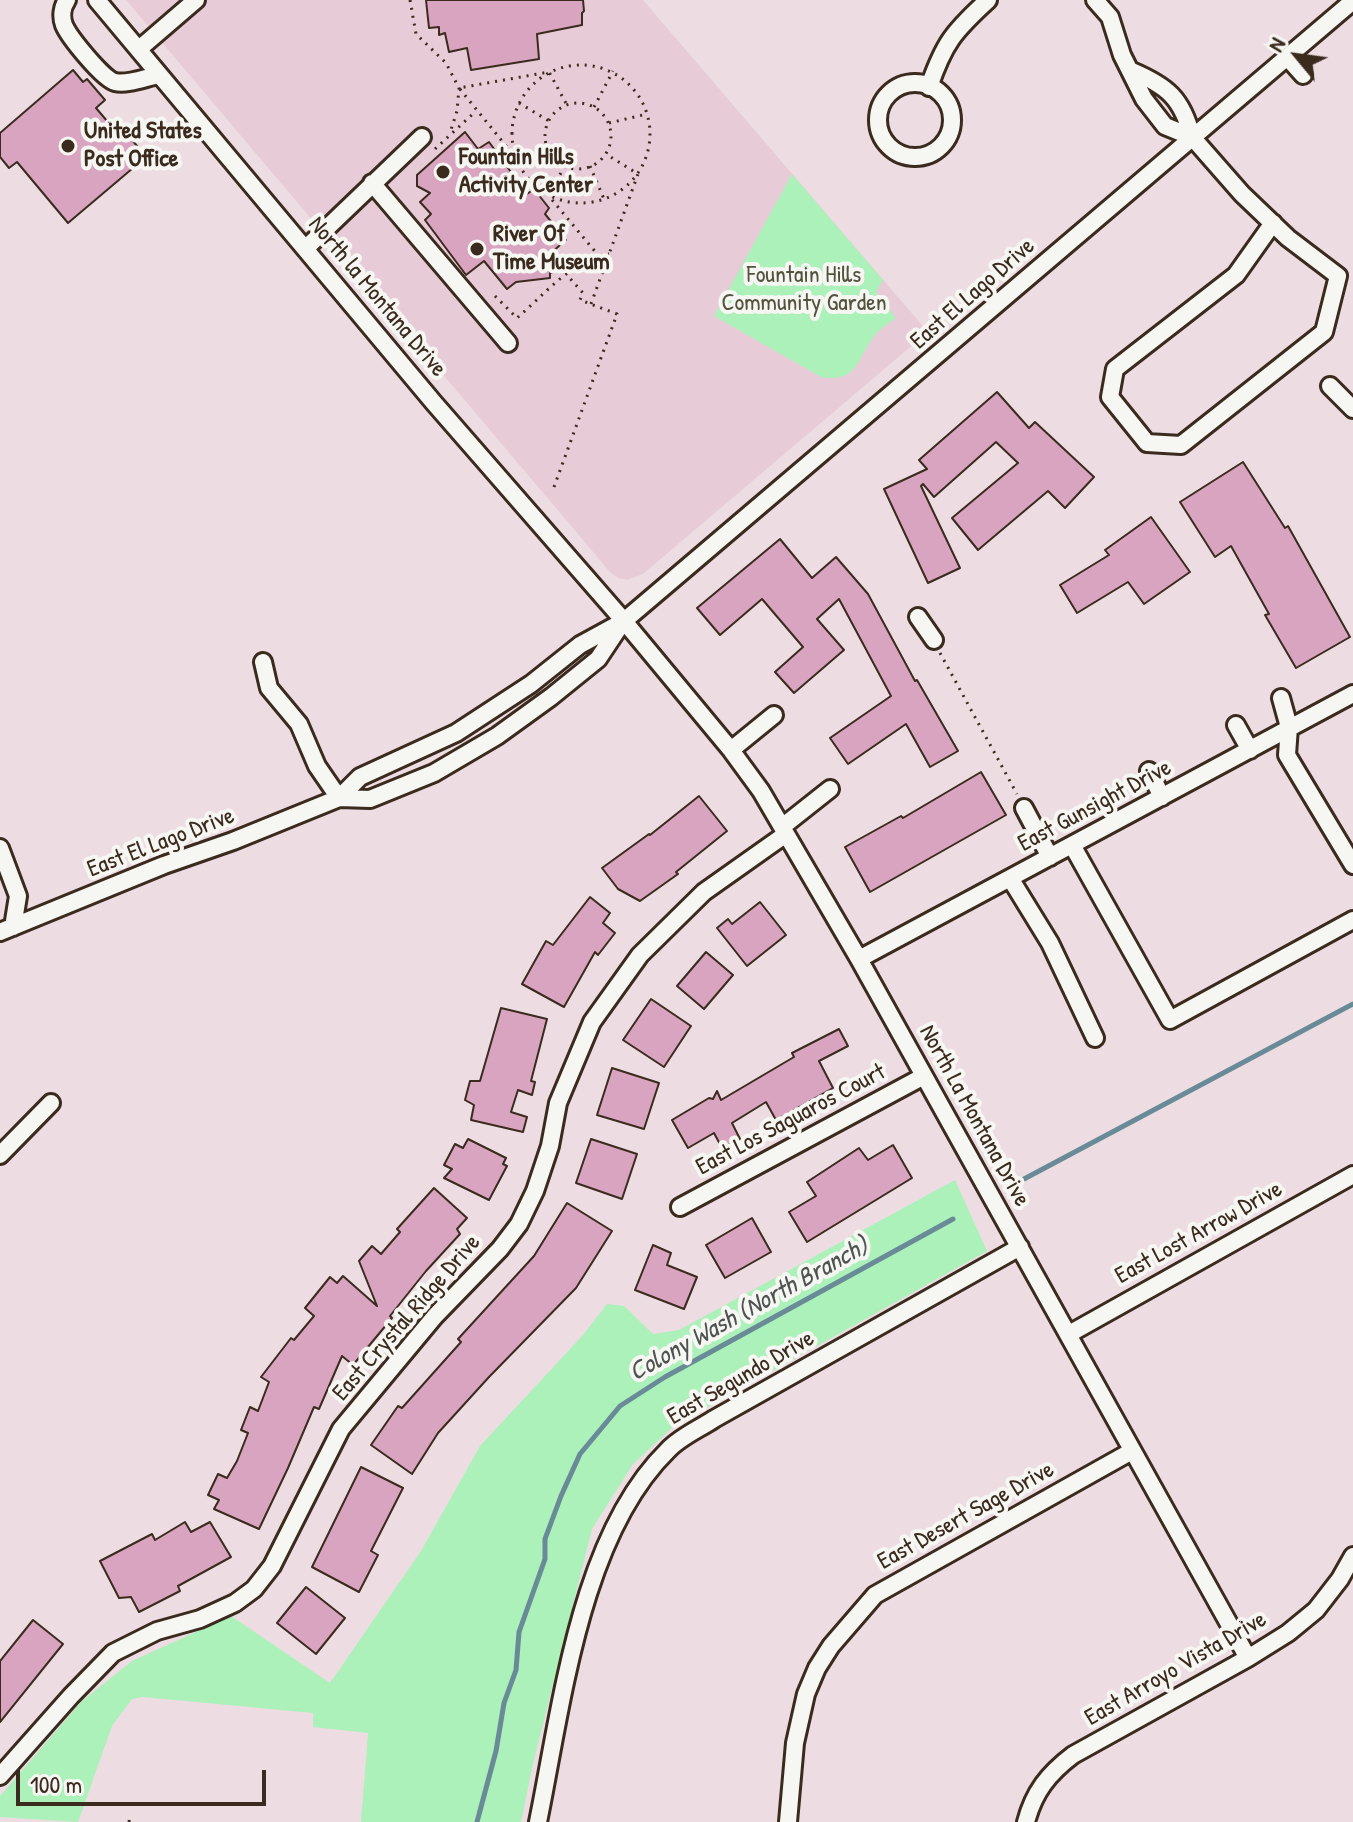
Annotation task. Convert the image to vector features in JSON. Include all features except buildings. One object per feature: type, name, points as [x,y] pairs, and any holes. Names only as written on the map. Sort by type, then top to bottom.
[{"type":"street","points":[[67,0],[63,6],[64,24],[109,79],[118,83],[159,75]]},
{"type":"street","name":"North la Montana Drive","points":[[97,0],[434,403],[624,621]]},
{"type":"street","points":[[139,49],[196,0]]},
{"type":"street","points":[[929,87],[940,54],[952,34],[988,0]]},
{"type":"street","points":[[1095,0],[1110,17],[1122,55],[1144,99],[1165,126],[1192,137],[1242,194],[1338,276],[1324,332],[1181,445],[1147,443],[1110,397],[1115,369],[1236,275],[1273,223]]},
{"type":"street","name":"East El Lago Drive","points":[[6,929],[339,798],[360,777],[456,733],[531,684],[580,645],[624,621],[1353,1]]},
{"type":"street","points":[[1287,57],[1303,75]]},
{"type":"street","points":[[1132,71],[1160,83],[1186,112],[1192,137]]},
{"type":"street","points":[[911,84],[929,87],[944,98],[950,108],[950,133],[934,152],[911,157],[899,154],[890,147],[879,126],[883,103],[900,87],[911,84]]},
{"type":"street","points":[[305,249],[422,137]]},
{"type":"street","points":[[372,183],[508,343]]},
{"type":"street","points":[[1330,386],[1353,409]]},
{"type":"street","points":[[918,617],[934,640]]},
{"type":"street","name":"East El Lago Drive","points":[[339,798],[370,799],[396,789],[434,773],[497,736],[598,659],[624,621]]},
{"type":"street","name":"North La Montana Drive","points":[[624,621],[761,791],[859,959],[1248,1658]]},
{"type":"street","points":[[263,662],[269,688],[299,724],[317,766],[339,798]]},
{"type":"street","name":"East Gunsight Drive","points":[[859,959],[1353,694]]},
{"type":"street","points":[[1281,698],[1289,727],[1287,755],[1353,865]]},
{"type":"street","points":[[731,750],[774,715]]},
{"type":"street","points":[[1236,725],[1250,750]]},
{"type":"street","points":[[1149,771],[1162,797]]},
{"type":"street","name":"East Crystal Ridge Drive","points":[[0,1776],[113,1653],[157,1631],[200,1619],[235,1603],[254,1589],[272,1566],[341,1429],[435,1316],[500,1249],[519,1224],[535,1191],[550,1146],[558,1103],[592,1022],[640,955],[704,892],[784,830],[830,789]]},
{"type":"street","points":[[1024,808],[1050,857]]},
{"type":"street","points":[[1072,845],[1170,1020],[1353,920]]},
{"type":"street","points":[[2,856],[18,896],[6,929]]},
{"type":"street","points":[[1010,878],[1050,943],[1095,1038]]},
{"type":"street","points":[[0,915],[6,929]]},
{"type":"street","name":"East Los Saguaros Court","points":[[680,1207],[924,1076]]},
{"type":"street","points":[[0,1155],[51,1103]]},
{"type":"street","name":"East Lost Arrow Drive","points":[[1069,1334],[1353,1175]]},
{"type":"street","name":"East Segundo Drive","points":[[538,1822],[572,1656],[593,1577],[615,1523],[638,1485],[658,1461],[670,1447],[714,1419],[1020,1247]]},
{"type":"street","name":"East Desert Sage Drive","points":[[788,1822],[795,1743],[806,1694],[831,1646],[875,1595],[1132,1451]]},
{"type":"street","name":"East Arroyo Vista Drive","points":[[1026,1822],[1031,1803],[1045,1779],[1065,1761],[1288,1633],[1316,1610],[1353,1556]]},
{"type":"path","points":[[410,0],[416,34],[446,63],[459,88],[533,184],[548,195],[598,256]]},
{"type":"path","points":[[459,88],[549,72],[569,65],[591,65],[613,71],[632,85],[645,105],[651,129],[648,150],[591,304]]},
{"type":"path","points":[[594,107],[613,71]]},
{"type":"path","points":[[515,157],[512,125],[519,103],[531,85],[549,72]]},
{"type":"path","points":[[549,72],[567,105]]},
{"type":"path","points":[[448,137],[457,111],[459,88]]},
{"type":"path","points":[[519,103],[549,121]]},
{"type":"path","points":[[584,103],[594,107],[609,123],[611,134],[606,154],[590,166],[576,169],[565,166],[556,160],[548,147],[546,131],[549,121],[567,105],[584,103]]},
{"type":"path","points":[[425,158],[476,111]]},
{"type":"path","points":[[609,123],[647,114]]},
{"type":"path","points":[[515,157],[548,147]]},
{"type":"path","points":[[606,154],[638,174]]},
{"type":"path","points":[[548,195],[565,166]]},
{"type":"path","points":[[590,166],[604,199]]},
{"type":"path","points":[[548,195],[574,204],[604,199],[621,192],[638,174]]},
{"type":"path","points":[[495,296],[517,318],[567,275],[598,256],[609,254]]},
{"type":"path","points":[[554,487],[617,314],[580,300],[583,293],[567,275]]},
{"type":"path","points":[[934,640],[1024,808]]},
{"type":"path","points":[[129,1822],[130,1815]]},
{"type":"shaded area","points":[[126,0],[643,0],[928,332],[643,574],[627,580],[618,578]]},
{"type":"green space","name":"Fountain Hills Community Garden","points":[[792,174],[883,280],[876,292],[896,318],[876,334],[856,366],[843,376],[821,377],[714,316]]},
{"type":"green space","points":[[955,1180],[987,1251],[674,1426],[633,1464],[592,1529],[521,1822],[361,1822],[368,1733],[313,1727],[313,1713],[143,1697],[132,1699],[112,1726],[78,1822],[0,1817],[0,1796],[81,1702],[132,1661],[231,1616],[330,1683],[421,1551],[480,1446],[583,1335],[607,1304],[624,1306],[653,1334],[679,1330]]},
{"type":"waterway","name":"Colony Wash (North Branch)","points":[[1024,1179],[1353,1004]]},
{"type":"waterway","name":"Colony Wash (North Branch)","points":[[477,1822],[496,1751],[504,1703],[516,1670],[519,1632],[545,1559],[545,1539],[580,1454],[620,1406],[665,1377],[953,1219]]},
{"type":"place","name":"United States Post Office","points":[[68,146]]},
{"type":"place","name":"Fountain Hills Activity Center","points":[[443,172]]},
{"type":"place","name":"River Of Time Museum","points":[[477,249]]}]
